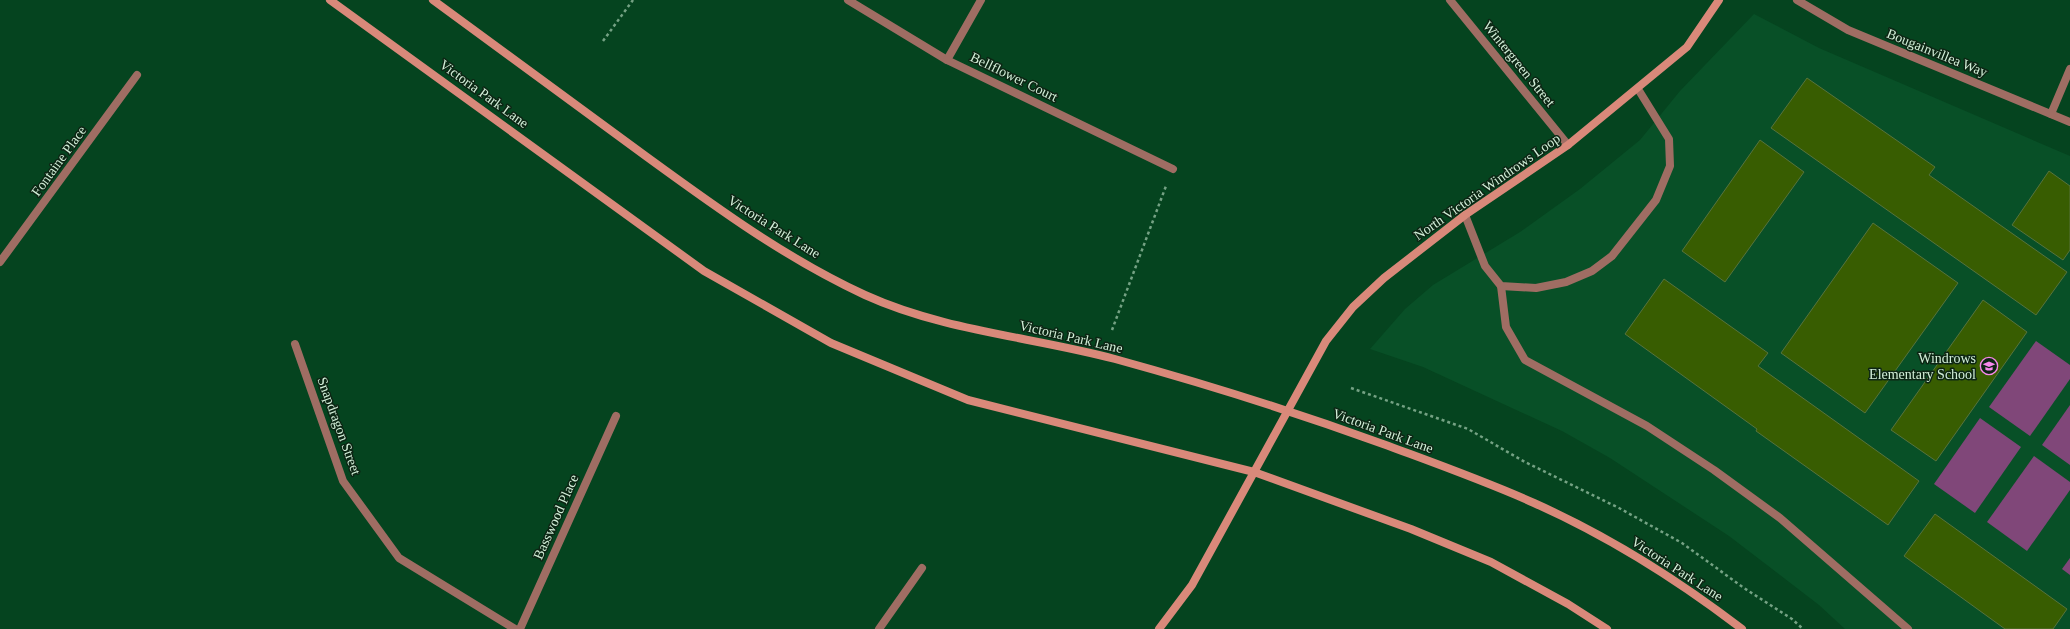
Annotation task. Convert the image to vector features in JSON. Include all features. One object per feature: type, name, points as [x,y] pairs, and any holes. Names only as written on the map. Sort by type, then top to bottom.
[{"type":"street","name":"Victoria Park Lane","points":[[330,0],[704,271],[831,343],[968,400],[1254,472],[1411,529],[1491,562],[1568,604],[1607,629]]},
{"type":"street","name":"Victoria Park Lane","points":[[433,0],[695,192],[764,239],[865,295],[907,311],[983,330],[1112,358],[1288,410],[1501,488],[1575,522],[1683,587],[1742,629]]},
{"type":"street","name":"Bellflower Court","points":[[848,0],[947,60],[1173,169]]},
{"type":"street","points":[[947,60],[981,0]]},
{"type":"street","name":"Wintergreen Street","points":[[1450,0],[1568,145]]},
{"type":"street","name":"North Victoria Windrows Loop","points":[[1159,629],[1192,585],[1326,341],[1353,307],[1384,278],[1465,215],[1568,145],[1638,89],[1687,46],[1719,0]]},
{"type":"street","name":"Bougainvillea Way","points":[[1797,0],[1848,30],[2070,122]]},
{"type":"street","points":[[2051,114],[2070,69]]},
{"type":"street","name":"Fontaine Place","points":[[0,262],[137,76]]},
{"type":"street","points":[[1500,286],[1536,288],[1566,282],[1592,271],[1612,256],[1656,200],[1670,166],[1668,139],[1638,89]]},
{"type":"street","points":[[1465,215],[1485,266],[1500,286],[1506,327],[1524,360],[1647,426],[1714,470],[1780,518],[1908,629]]},
{"type":"street","name":"Snapdragon Street","points":[[295,344],[343,481],[399,558],[515,629]]},
{"type":"street","name":"Basswood Place","points":[[520,629],[616,416]]},
{"type":"street","points":[[879,629],[922,568]]},
{"type":"path","points":[[603,41],[633,0]]},
{"type":"path","points":[[1112,330],[1173,169]]},
{"type":"path","points":[[1351,388],[1468,429],[1525,462],[1619,508],[1682,544],[1803,629]]},
{"type":"shaded area","points":[[1754,14],[1819,48],[2070,156],[2070,629],[1845,629],[1819,605],[1729,536],[1610,458],[1562,431],[1423,367],[1370,349],[1405,309],[1433,285],[1520,232],[1580,189],[1640,140],[1680,91]]},
{"type":"shaded area","points":[[2036,341],[2070,365],[2070,379],[2030,436],[1989,407]]},
{"type":"shaded area","points":[[2070,405],[2070,465],[2042,445]]},
{"type":"shaded area","points":[[1980,418],[2021,447],[1975,513],[1934,484]]},
{"type":"shaded area","points":[[2034,456],[2070,482],[2070,490],[2027,551],[1987,522]]},
{"type":"shaded area","points":[[2070,558],[2070,575],[2062,569]]},
{"type":"building","points":[[1807,78],[1935,167],[1929,175],[2067,272],[2036,315],[1771,128]]},
{"type":"building","points":[[1760,140],[1804,172],[1725,282],[1682,251]]},
{"type":"building","points":[[2049,171],[2070,186],[2070,250],[2063,260],[2012,225]]},
{"type":"building","points":[[1873,223],[1958,283],[1865,413],[1781,353]]},
{"type":"building","points":[[1664,279],[1768,353],[1758,366],[1919,481],[1888,525],[1756,431],[1757,429],[1625,334]]},
{"type":"building","points":[[1983,300],[2027,332],[1936,461],[1891,430]]},
{"type":"building","points":[[1935,514],[2067,609],[2053,629],[2005,629],[1904,556]]},
{"type":"place","name":"Windrows Elementary School","points":[[1989,366]]}]
